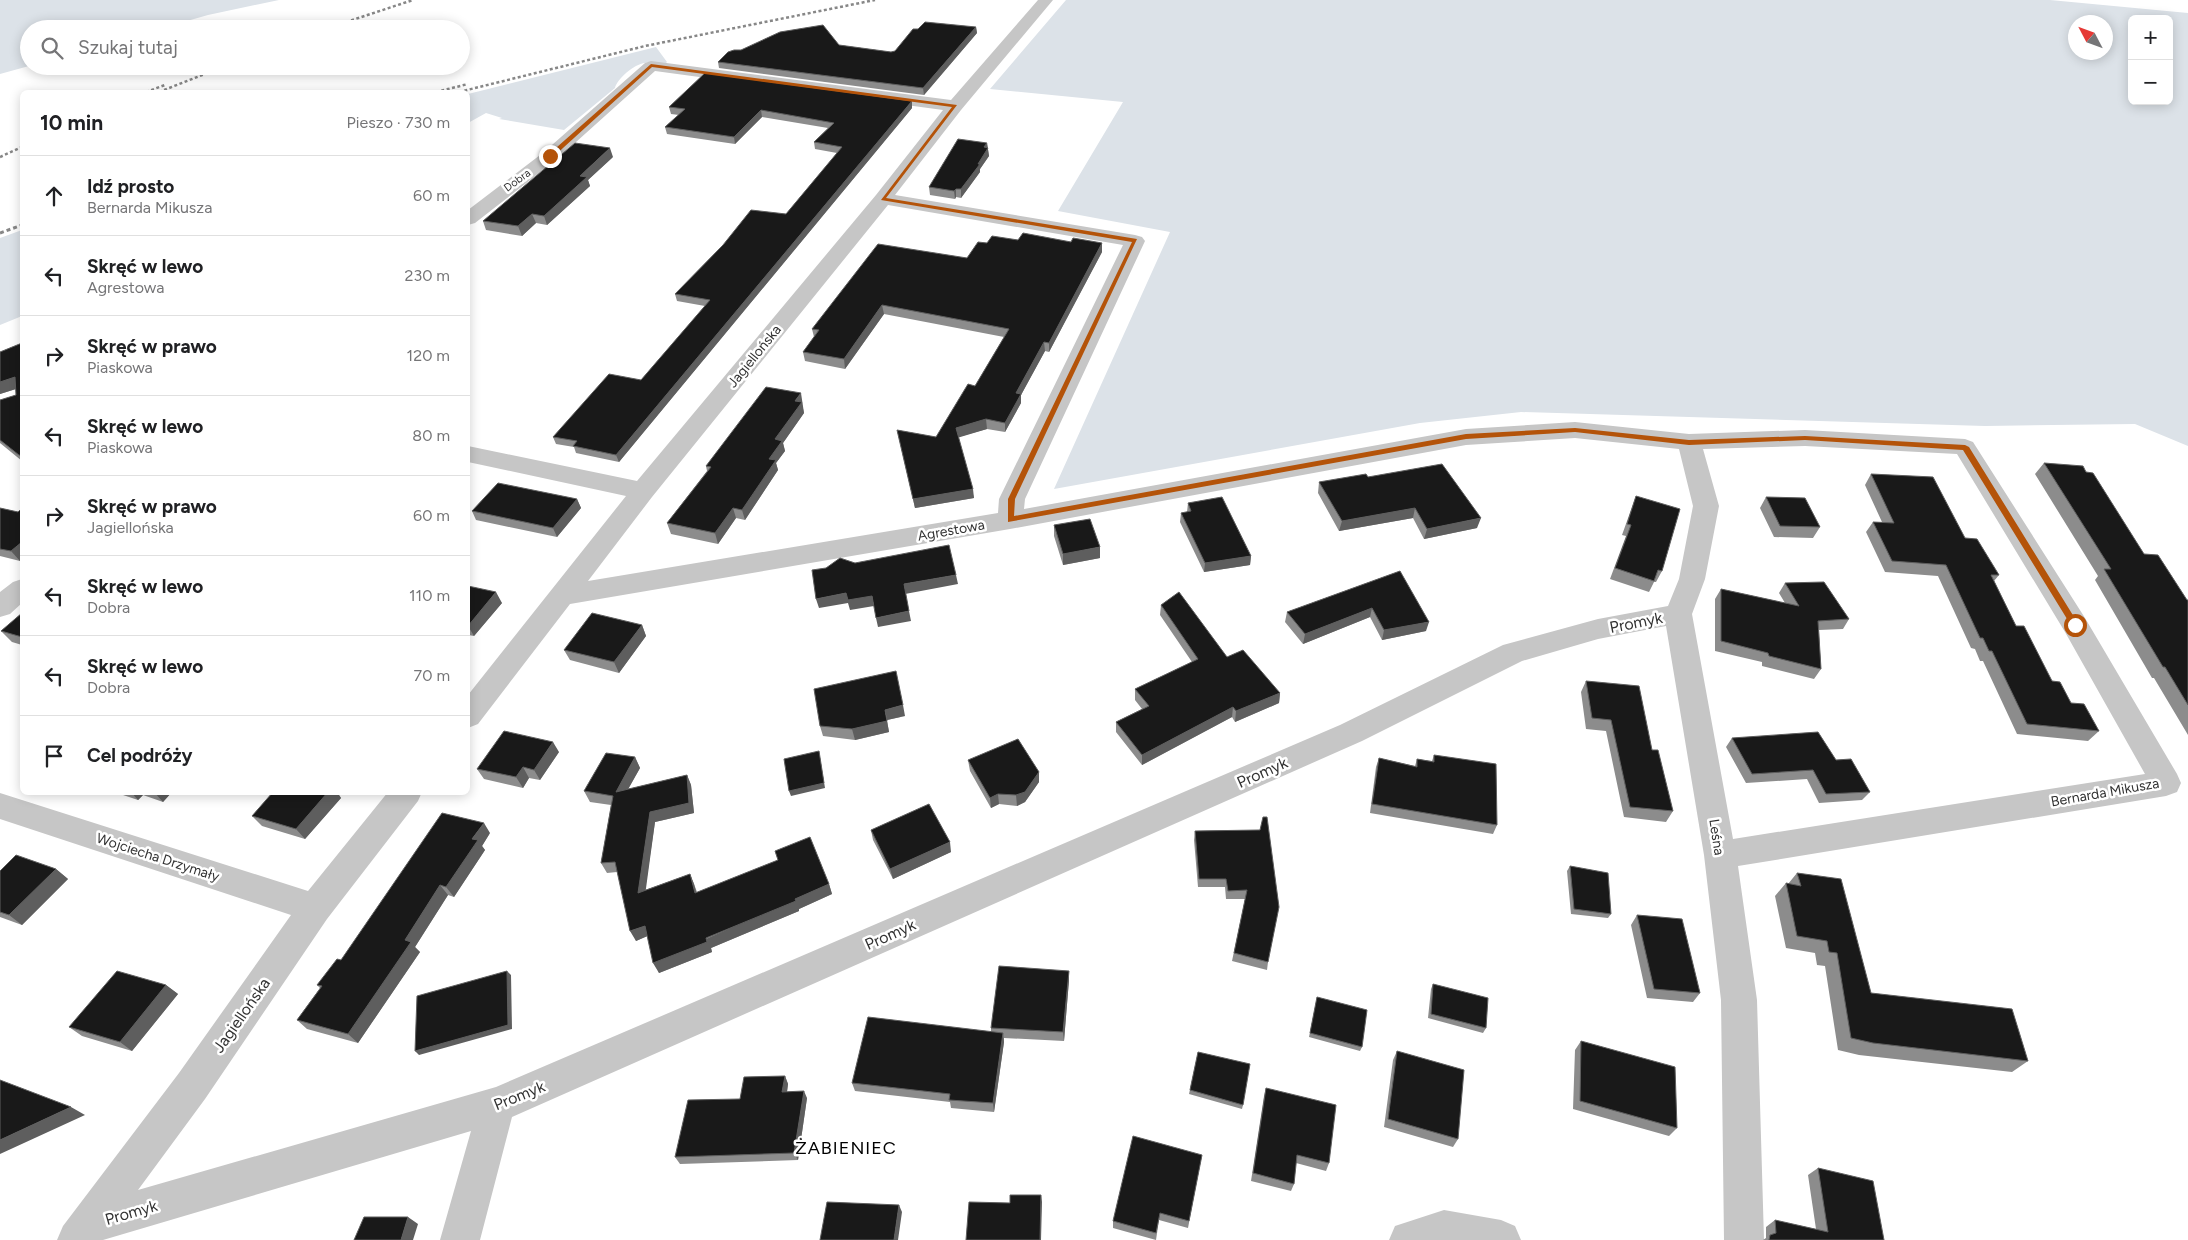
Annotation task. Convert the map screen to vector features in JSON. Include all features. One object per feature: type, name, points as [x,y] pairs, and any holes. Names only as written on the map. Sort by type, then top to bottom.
[{"type":"street","name":"Jagiellońska","points":[[470,714],[564,596],[644,491],[883,199],[955,106],[1046,0]]},
{"type":"street","name":"Dobra","points":[[470,217],[550,156],[651,66],[955,106]]},
{"type":"street","points":[[883,199],[1135,241],[1012,499],[1010,520]]},
{"type":"street","name":"Agrestowa","points":[[564,596],[1010,520],[1466,437],[1575,430],[1689,442],[1805,438],[1965,447]]},
{"type":"street","points":[[1678,614],[1692,579],[1706,506],[1689,442]]},
{"type":"street","name":"Bernarda Mikusza","points":[[1720,854],[2166,783],[2075,625],[1965,447]]},
{"type":"street","points":[[470,454],[644,491]]},
{"type":"street","points":[[0,608],[20,591]]},
{"type":"street","name":"Leśna","points":[[1678,614],[1720,854],[1739,1000],[1744,1240]]},
{"type":"street","name":"Promyk","points":[[83,1232],[497,1105],[1351,733],[1512,652],[1598,629],[1678,614]]},
{"type":"street","name":"Jagiellońska","points":[[83,1232],[192,1086],[315,908],[405,795]]},
{"type":"street","name":"Wojciecha Drzymały","points":[[0,806],[315,908]]},
{"type":"street","points":[[460,1240],[497,1105]]},
{"type":"street","points":[[1409,1240],[1444,1230],[1501,1240]]},
{"type":"shaded area","points":[[0,0],[279,0],[190,20],[20,20],[20,68],[0,74]]},
{"type":"shaded area","points":[[1066,0],[2050,0],[2188,13],[2188,446],[2135,424],[1985,426],[1521,412],[1420,423],[1054,489],[1170,232],[1058,211],[1123,102],[990,89]]},
{"type":"shaded area","points":[[656,47],[667,62],[665,64],[645,63],[631,69],[619,80],[615,88],[564,130],[499,119],[502,118],[486,113],[470,122],[470,94]]},
{"type":"shaded area","points":[[20,231],[20,317],[0,325],[0,238]]},
{"type":"building","points":[[925,22],[976,27],[923,88],[718,62],[728,52],[741,50],[780,32],[823,25],[839,45],[891,52],[895,51],[913,29],[918,29]]},
{"type":"building","points":[[705,73],[912,101],[616,455],[573,446],[577,441],[553,437],[609,374],[641,380],[710,300],[675,294],[723,245],[751,210],[786,214],[842,147],[814,142],[834,123],[761,110],[734,137],[665,127],[685,109],[669,107]]},
{"type":"building","points":[[958,139],[987,143],[984,147],[988,148],[978,164],[980,164],[961,189],[954,191],[929,187]]},
{"type":"building","points":[[575,143],[610,148],[580,176],[587,177],[544,216],[532,214],[518,226],[483,221]]},
{"type":"building","points":[[1023,233],[1071,242],[1073,238],[1102,243],[1049,343],[1044,342],[1016,393],[1021,394],[1005,423],[986,419],[956,428],[973,489],[913,499],[897,430],[936,437],[968,384],[975,386],[1009,329],[882,305],[844,359],[803,352],[819,330],[812,329],[878,244],[967,258],[978,242],[987,243],[992,236],[1018,240]]},
{"type":"building","points":[[20,344],[20,455],[0,440],[0,400],[16,395],[15,377],[0,382],[0,352]]},
{"type":"building","points":[[766,387],[801,393],[795,401],[802,402],[775,439],[782,441],[769,459],[776,460],[742,510],[733,508],[715,533],[667,523],[711,467],[706,466]]},
{"type":"building","points":[[2044,463],[2083,466],[2086,472],[2093,473],[2144,554],[2158,555],[2188,600],[2188,705],[2104,569],[2111,569]]},
{"type":"building","points":[[1442,464],[1481,518],[1427,529],[1415,508],[1342,521],[1319,482],[1366,474],[1368,477]]},
{"type":"building","points":[[1871,474],[1933,477],[1965,538],[1977,539],[1999,575],[1991,575],[2016,626],[2024,626],[2052,681],[2060,682],[2071,703],[2084,704],[2099,731],[2027,724],[1992,651],[1989,651],[1983,638],[1980,638],[1946,565],[1892,561],[1873,522],[1894,523]]},
{"type":"building","points":[[498,483],[577,499],[553,528],[472,511]]},
{"type":"building","points":[[1636,496],[1680,509],[1662,571],[1658,570],[1654,581],[1615,568],[1631,525],[1627,524]]},
{"type":"building","points":[[1222,497],[1251,556],[1205,563],[1181,513],[1191,511],[1188,503]]},
{"type":"building","points":[[1766,497],[1805,498],[1820,527],[1780,526]]},
{"type":"building","points":[[0,508],[18,512],[20,510],[20,544],[11,551],[0,549]]},
{"type":"building","points":[[1090,519],[1100,547],[1063,554],[1054,525]]},
{"type":"building","points":[[949,545],[956,575],[904,584],[909,611],[876,618],[872,596],[848,600],[846,593],[816,599],[812,570],[826,568],[840,558],[855,563]]},
{"type":"building","points":[[1400,571],[1429,622],[1384,630],[1372,608],[1305,634],[1287,612]]},
{"type":"building","points":[[1824,582],[1849,619],[1818,621],[1821,669],[1769,656],[1768,653],[1721,641],[1721,589],[1799,606],[1785,583]]},
{"type":"building","points":[[470,586],[496,592],[470,624]]},
{"type":"building","points":[[1179,592],[1227,657],[1243,650],[1280,693],[1236,711],[1233,707],[1142,755],[1116,722],[1149,706],[1135,689],[1198,659],[1161,605]]},
{"type":"building","points":[[592,613],[642,625],[614,662],[564,650]]},
{"type":"building","points":[[20,615],[20,636],[1,631]]},
{"type":"building","points":[[896,671],[903,705],[885,710],[887,721],[852,729],[820,726],[814,689]]},
{"type":"building","points":[[1586,681],[1639,686],[1652,750],[1658,750],[1673,811],[1630,807],[1611,720],[1592,718]]},
{"type":"building","points":[[504,731],[553,742],[534,770],[523,767],[516,777],[477,769]]},
{"type":"building","points":[[1818,732],[1836,760],[1851,759],[1870,792],[1826,794],[1813,770],[1752,774],[1732,738]]},
{"type":"building","points":[[1018,739],[1039,772],[1025,792],[1016,795],[998,794],[990,798],[968,760]]},
{"type":"building","points":[[819,751],[824,783],[789,791],[784,759]]},
{"type":"building","points":[[606,753],[635,757],[616,792],[687,775],[689,803],[650,812],[638,893],[690,874],[695,893],[778,860],[775,851],[810,837],[829,884],[795,899],[796,901],[706,938],[707,942],[653,963],[645,926],[630,931],[615,862],[601,863],[613,796],[584,791]]},
{"type":"building","points":[[1434,755],[1496,764],[1497,825],[1372,804],[1379,758],[1417,767],[1417,759],[1434,762]]},
{"type":"building","points":[[270,795],[325,795],[296,829],[252,816]]},
{"type":"building","points":[[929,804],[950,842],[890,869],[871,830]]},
{"type":"building","points":[[442,813],[484,823],[472,839],[478,840],[446,887],[440,885],[405,940],[411,942],[348,1034],[297,1020],[322,986],[317,985],[337,959],[341,960]]},
{"type":"building","points":[[1263,817],[1267,817],[1279,907],[1268,962],[1234,953],[1247,890],[1228,891],[1226,879],[1199,879],[1195,831],[1260,830]]},
{"type":"building","points":[[16,855],[56,869],[9,915],[0,912],[0,871]]},
{"type":"building","points":[[1570,866],[1608,873],[1611,914],[1574,909]]},
{"type":"building","points":[[1797,873],[1841,879],[1871,993],[2012,1009],[2028,1061],[1873,1043],[1851,1038],[1837,953],[1829,952],[1827,941],[1797,936],[1786,883],[1801,886]]},
{"type":"building","points":[[1637,915],[1682,919],[1700,993],[1654,989]]},
{"type":"building","points":[[999,966],[1069,971],[1063,1032],[991,1028]]},
{"type":"building","points":[[117,971],[166,985],[120,1042],[69,1027]]},
{"type":"building","points":[[507,971],[508,1025],[415,1051],[417,996]]},
{"type":"building","points":[[1433,984],[1488,998],[1486,1028],[1431,1014]]},
{"type":"building","points":[[1317,997],[1367,1010],[1362,1047],[1310,1033]]},
{"type":"building","points":[[868,1017],[1003,1033],[993,1103],[949,1100],[950,1094],[852,1083]]},
{"type":"building","points":[[1581,1041],[1675,1067],[1677,1128],[1580,1101]]},
{"type":"building","points":[[1397,1051],[1464,1070],[1458,1139],[1388,1119]]},
{"type":"building","points":[[1198,1052],[1250,1064],[1243,1105],[1190,1090]]},
{"type":"building","points":[[785,1076],[782,1092],[804,1091],[794,1153],[675,1157],[688,1100],[740,1099],[744,1077]]},
{"type":"building","points":[[0,1080],[71,1107],[0,1140]]},
{"type":"building","points":[[1266,1088],[1336,1105],[1329,1163],[1297,1155],[1294,1184],[1253,1173]]},
{"type":"building","points":[[1133,1136],[1202,1155],[1189,1221],[1160,1213],[1156,1233],[1113,1221]]},
{"type":"building","points":[[1818,1168],[1873,1181],[1884,1240],[1769,1240],[1770,1235],[1776,1233],[1775,1220],[1828,1232]]},
{"type":"building","points":[[1010,1195],[1041,1195],[1040,1240],[966,1240],[969,1202],[1010,1203]]},
{"type":"building","points":[[827,1202],[899,1205],[894,1240],[820,1240]]},
{"type":"building","points":[[364,1217],[408,1217],[401,1240],[354,1240]]},
{"type":"railway","points":[[352,20],[413,0]]},
{"type":"railway","points":[[467,90],[645,46],[875,0]]},
{"type":"railway","points":[[164,90],[202,75]]},
{"type":"railway","points":[[444,90],[468,84]]},
{"type":"railway","points":[[151,90],[165,85]]},
{"type":"railway","points":[[0,157],[20,148]]},
{"type":"railway","points":[[0,233],[20,226]]},
{"type":"district","name":"ŻABIENIEC","points":[[846,1148]]},
{"type":"route","points":[[550,156],[651,66],[955,106],[883,199],[1135,241],[1012,499],[1010,520],[1466,437],[1575,430],[1689,442],[1805,438],[1965,447],[2075,625]]}]
